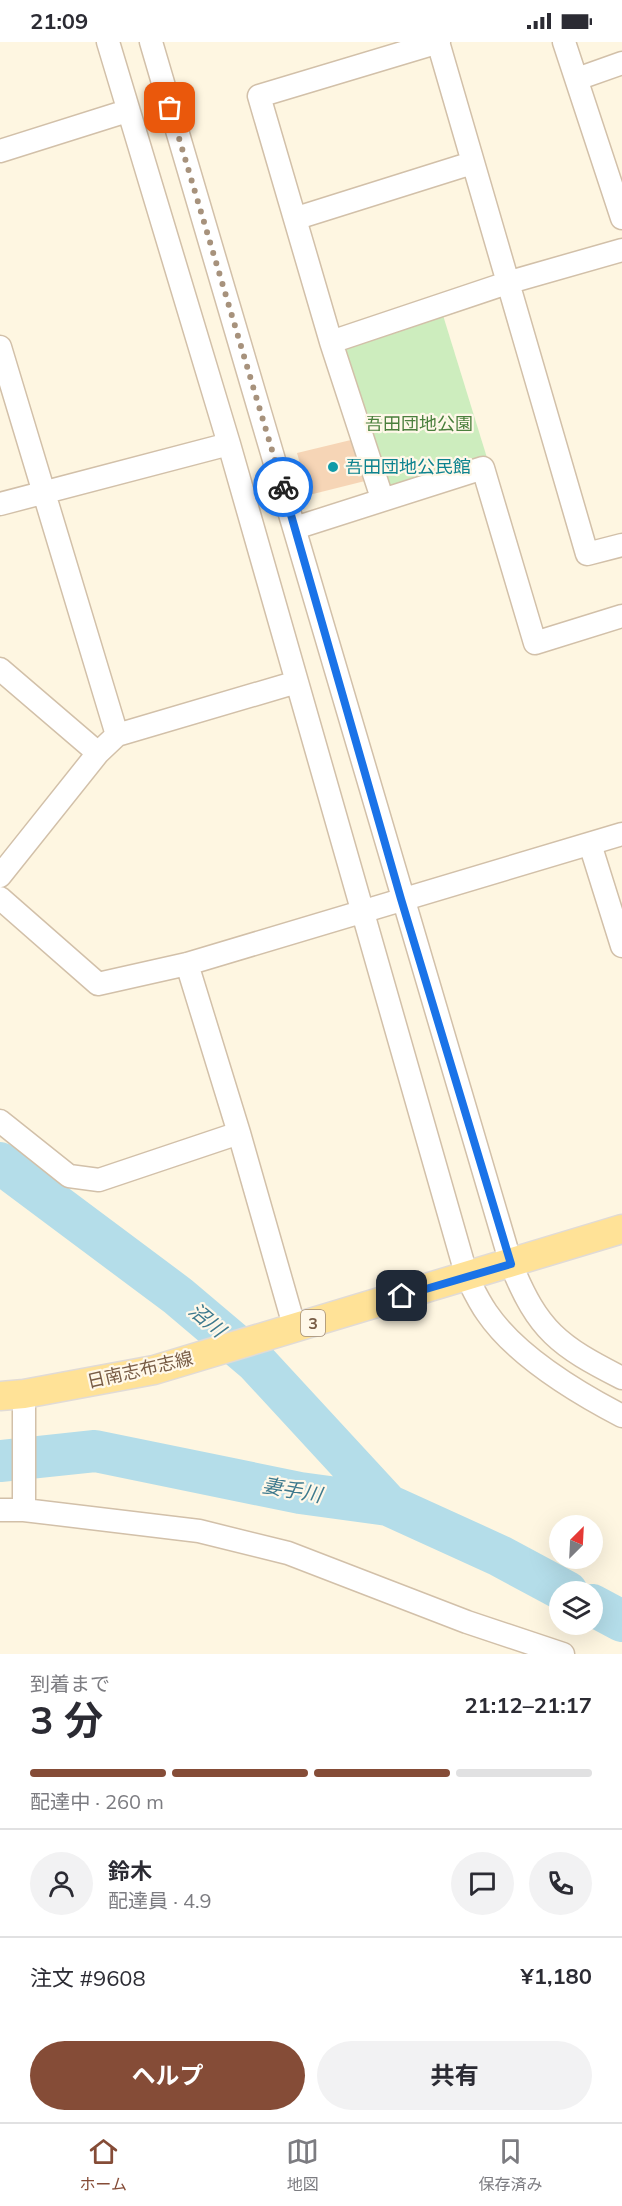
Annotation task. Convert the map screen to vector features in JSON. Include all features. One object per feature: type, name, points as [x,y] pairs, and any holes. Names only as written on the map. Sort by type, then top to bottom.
[{"type":"main road","name":"日南志布志線","points":[[12,1395],[154,1370],[622,1229]]},
{"type":"street","points":[[108,42],[229,444],[467,1277],[487,1314],[526,1354],[577,1393],[622,1416]]},
{"type":"street","points":[[150,42],[295,528],[401,899],[511,1264],[523,1293],[548,1332],[584,1358],[622,1378]]},
{"type":"street","points":[[381,498],[331,342],[297,218],[259,96],[439,42],[472,163],[510,282],[587,554],[622,545]]},
{"type":"street","points":[[564,42],[622,218]]},
{"type":"street","points":[[578,79],[622,63]]},
{"type":"street","points":[[0,151],[127,111]]},
{"type":"street","points":[[297,218],[472,163]]},
{"type":"street","points":[[331,342],[510,282],[622,250]]},
{"type":"street","points":[[0,347],[117,735]]},
{"type":"street","points":[[0,504],[229,444]]},
{"type":"street","points":[[295,528],[381,498],[483,468],[535,643],[622,616]]},
{"type":"street","points":[[0,669],[98,753]]},
{"type":"street","points":[[0,876],[98,753],[117,735],[297,682]]},
{"type":"street","points":[[0,898],[98,984],[187,964],[622,834]]},
{"type":"street","points":[[590,844],[622,946]]},
{"type":"street","points":[[187,964],[239,1132],[295,1329]]},
{"type":"street","points":[[0,1121],[69,1176],[84,1180],[99,1180],[239,1132]]},
{"type":"street","points":[[12,1395],[25,1441],[23,1504]]},
{"type":"street","points":[[0,1510],[23,1504],[199,1530],[288,1553],[467,1622],[563,1654]]},
{"type":"green space","name":"吾田団地公園","points":[[442,312],[488,461],[380,493],[341,344]]},
{"type":"building","name":"吾田団地公民館","points":[[355,439],[369,480],[309,495],[297,453]]},
{"type":"waterway","name":"沼川","points":[[0,1163],[178,1296],[256,1362],[388,1505]]},
{"type":"waterway","name":"妻手川","points":[[0,1461],[95,1451],[300,1493],[388,1505],[500,1556],[549,1582]]},
{"type":"waterway","name":"妻手川","points":[[603,1611],[622,1621]]},
{"type":"way so far","points":[[170,108],[283,487]]},
{"type":"place","name":"吾田団地公民館","points":[[333,467]]},
{"type":"route","points":[[283,487],[401,899],[511,1264],[402,1296]]}]
